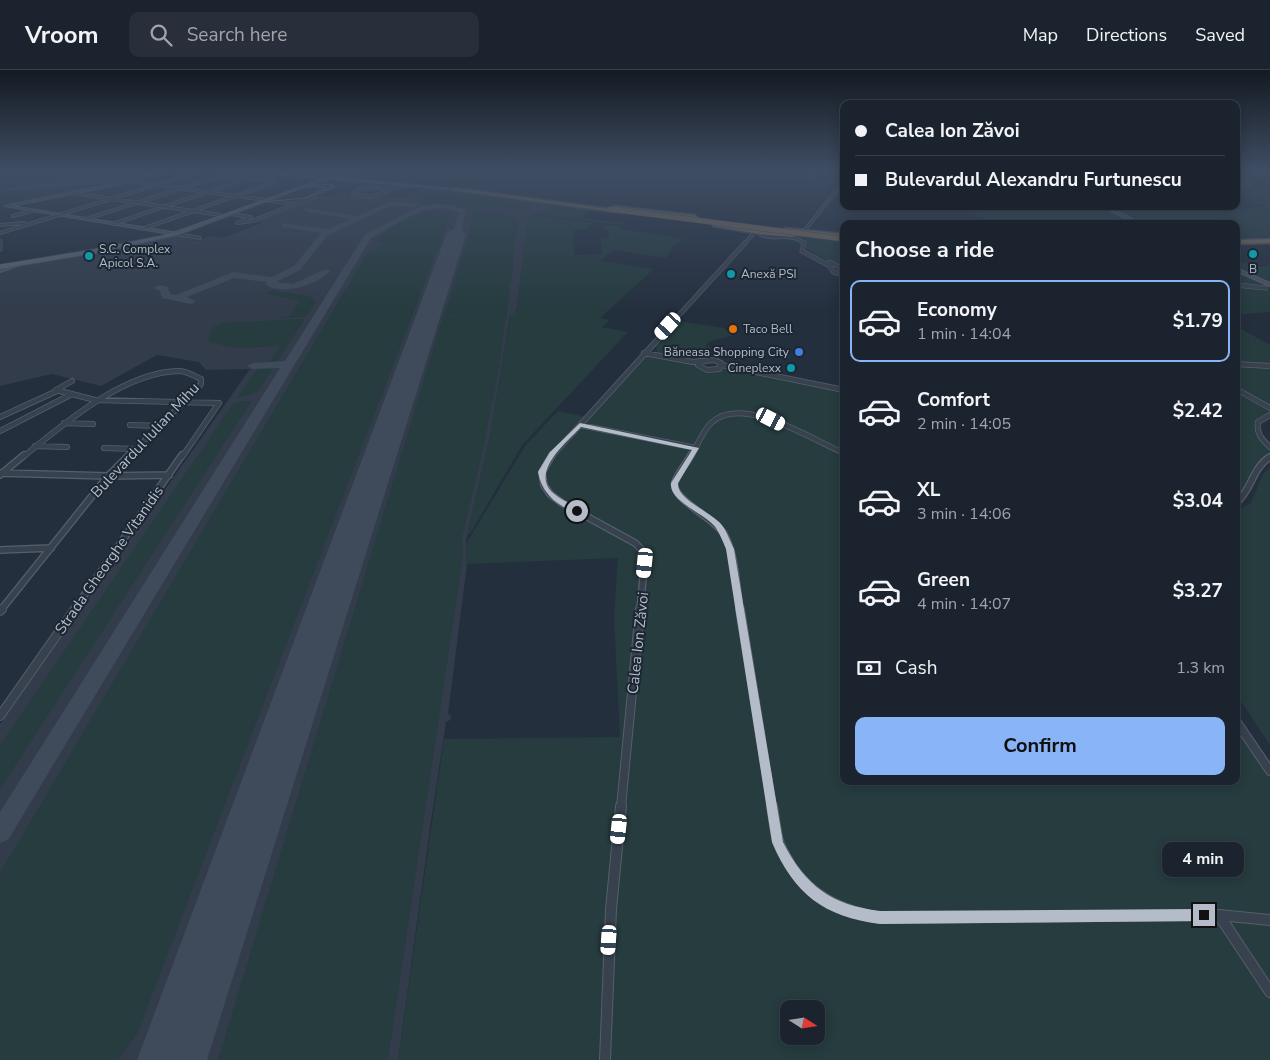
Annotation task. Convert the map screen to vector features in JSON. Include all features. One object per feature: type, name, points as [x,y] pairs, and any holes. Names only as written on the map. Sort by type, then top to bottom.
[{"type":"highway","points":[[663,217],[754,232],[840,238]]},
{"type":"highway","points":[[682,217],[840,237]]},
{"type":"highway","points":[[687,217],[760,226],[768,233],[804,231],[840,237]]},
{"type":"highway","points":[[754,232],[752,227],[760,226]]},
{"type":"highway","points":[[808,242],[808,238],[813,237]]},
{"type":"highway","points":[[1240,240],[1270,239]]},
{"type":"main road","points":[[0,266],[173,234],[215,217]]},
{"type":"main road","points":[[0,266],[104,250],[173,234],[222,217]]},
{"type":"street","points":[[0,233],[51,217]]},
{"type":"street","points":[[70,217],[176,235],[200,238],[199,236],[173,234]]},
{"type":"street","points":[[86,220],[94,217]]},
{"type":"street","points":[[112,224],[133,217]]},
{"type":"street","points":[[142,229],[175,217]]},
{"type":"street","points":[[251,217],[237,223],[259,218]]},
{"type":"street","points":[[253,217],[259,218]]},
{"type":"street","points":[[804,231],[814,217]]},
{"type":"street","points":[[0,225],[39,221]]},
{"type":"street","name":"Calea Ion Zăvoi","points":[[605,1060],[611,909],[645,553],[635,543],[562,503],[550,494],[544,485],[542,472],[546,463],[754,232]]},
{"type":"street","points":[[748,238],[768,233],[797,237],[808,242],[807,249],[840,267]]},
{"type":"street","points":[[768,233],[774,240],[786,237],[800,239],[804,243],[802,251],[833,269],[834,272],[840,274]]},
{"type":"street","points":[[0,242],[0,249]]},
{"type":"street","points":[[833,269],[840,268]]},
{"type":"street","points":[[1240,271],[1269,287]]},
{"type":"street","points":[[1240,285],[1269,287]]},
{"type":"street","points":[[644,353],[700,363],[714,360],[723,367]]},
{"type":"street","points":[[700,363],[707,370],[723,367],[840,389]]},
{"type":"street","points":[[1240,364],[1270,366]]},
{"type":"street","name":"Bulevardul Iulian Mihu","points":[[0,611],[108,476],[199,387],[201,379],[195,374],[180,372],[159,374],[140,380],[64,423],[1,474]]},
{"type":"street","points":[[0,417],[57,391],[57,389],[72,381]]},
{"type":"street","points":[[57,391],[102,400],[184,402]]},
{"type":"street","points":[[1240,391],[1270,408]]},
{"type":"street","points":[[0,431],[73,394]]},
{"type":"street","name":"Strada Gheorghe Vitanidis","points":[[0,716],[219,403],[184,402]]},
{"type":"street","points":[[840,452],[817,443],[771,419],[744,413],[726,415],[712,422],[675,483],[674,488],[679,497],[707,515],[719,527],[730,549],[778,842],[788,864],[800,880],[814,894],[832,905],[857,915],[880,918],[1219,915],[1270,920]]},
{"type":"street","points":[[1270,415],[1258,422],[1256,428],[1258,434],[1270,447]]},
{"type":"street","points":[[64,423],[93,424]]},
{"type":"street","points":[[130,425],[160,426]]},
{"type":"street","points":[[580,425],[696,448]]},
{"type":"street","points":[[35,446],[67,447]]},
{"type":"street","points":[[104,448],[137,449]]},
{"type":"street","points":[[1240,500],[1247,493],[1257,468],[1270,458]]},
{"type":"street","points":[[1,474],[169,475]]},
{"type":"street","points":[[0,550],[51,548]]},
{"type":"street","points":[[1240,727],[1270,771]]},
{"type":"street","points":[[1219,915],[1270,992]]},
{"type":"shaded area","points":[[263,217],[530,217],[528,218],[516,315],[510,315],[491,431],[466,542],[467,564],[448,714],[451,715],[450,720],[446,722],[398,1060],[0,1060],[0,724],[250,369],[206,370],[199,362],[157,355],[101,386],[52,374],[0,386],[0,273],[27,263],[153,241],[173,235],[198,241],[209,236],[224,238],[262,223],[253,221]]},
{"type":"green space","points":[[412,217],[450,217],[137,1034],[118,1060],[0,1060],[0,873],[367,253],[385,244],[375,241],[394,226]]},
{"type":"green space","points":[[471,217],[518,217],[512,273],[508,287],[510,290],[498,362],[500,363],[483,449],[462,538],[463,556],[388,1060],[218,1060],[443,317],[484,316],[444,316],[473,221],[470,220]]},
{"type":"green space","points":[[528,217],[549,217],[593,223],[587,229],[575,229],[573,234],[574,255],[602,254],[601,238],[609,237],[608,229],[601,228],[607,225],[618,226],[620,229],[684,239],[674,245],[666,258],[613,250],[600,261],[654,269],[600,318],[610,320],[602,327],[628,332],[522,445],[470,534],[467,534],[491,431],[510,315],[516,315]]},
{"type":"green space","points":[[559,217],[581,217],[626,223],[620,225]]},
{"type":"green space","points":[[981,217],[1270,217],[1270,237],[1240,237],[1240,220],[985,220]]},
{"type":"green space","points":[[790,234],[840,240],[840,268],[797,243],[783,238]]},
{"type":"green space","points":[[1240,262],[1263,267],[1270,263],[1270,285],[1266,286],[1270,291],[1270,312],[1240,315]]},
{"type":"green space","points":[[272,290],[311,297],[316,302],[306,317],[275,318],[290,316],[300,301],[266,294]]},
{"type":"green space","points":[[303,319],[277,362],[269,363],[281,346],[234,348],[208,340],[212,328],[223,323]]},
{"type":"green space","points":[[679,321],[724,328],[732,336],[710,341],[705,346],[711,347],[703,355],[691,353],[683,358],[658,353],[656,347]]},
{"type":"green space","points":[[1240,328],[1270,345],[1270,415],[1263,418],[1256,428],[1270,447],[1270,457],[1264,460],[1240,497]]},
{"type":"green space","points":[[644,353],[699,363],[709,370],[722,366],[840,389],[840,785],[1240,785],[1240,727],[1270,771],[1270,1060],[398,1060],[444,739],[620,737],[614,618],[618,558],[467,564],[466,544],[525,446],[558,411],[587,417]]},
{"type":"green space","points":[[258,368],[273,368],[258,392],[237,398]]},
{"type":"green space","points":[[243,401],[251,402],[0,789],[0,745],[233,404]]},
{"type":"green space","points":[[1270,467],[1270,745],[1240,700],[1240,509],[1251,503],[1263,474]]},
{"type":"taxiway","points":[[289,363],[368,236],[406,217]]},
{"type":"taxiway","points":[[456,235],[461,217]]},
{"type":"taxiway","points":[[329,232],[357,219]]},
{"type":"taxiway","points":[[285,225],[329,232]]},
{"type":"taxiway","points":[[329,232],[333,231]]},
{"type":"taxiway","points":[[273,280],[297,268],[324,234],[329,232]]},
{"type":"taxiway","points":[[273,280],[270,284],[294,287],[326,272]]},
{"type":"taxiway","points":[[177,298],[233,275],[273,280]]},
{"type":"taxiway","points":[[159,288],[165,289],[165,296],[177,298]]},
{"type":"taxiway","points":[[177,298],[191,301]]},
{"type":"taxiway","points":[[0,832],[289,363]]},
{"type":"taxiway","points":[[253,366],[289,363]]},
{"type":"runway","points":[[172,1060],[456,235]]},
{"type":"tram line","points":[[163,236],[216,217]]},
{"type":"tram line","points":[[163,236],[217,217]]},
{"type":"tram line","points":[[91,251],[163,236]]},
{"type":"tram line","points":[[0,265],[91,251]]},
{"type":"tram line","points":[[0,266],[91,251]]},
{"type":"place","name":"B","points":[[1253,254]]},
{"type":"place","name":"S.C. Complex Apicol S.A.","points":[[89,256]]},
{"type":"place","name":"Anexă PSI","points":[[731,274]]},
{"type":"place","name":"Taco Bell","points":[[733,329]]},
{"type":"place","name":"Băneasa Shopping City","points":[[799,352]]},
{"type":"place","name":"Cineplexx","points":[[791,368]]},
{"type":"route","points":[[577,511],[550,494],[544,485],[542,472],[552,454],[580,425],[696,448],[675,483],[674,488],[679,497],[713,520],[719,527],[730,549],[778,842],[788,864],[814,894],[832,905],[857,915],[880,918],[1204,915]]}]
